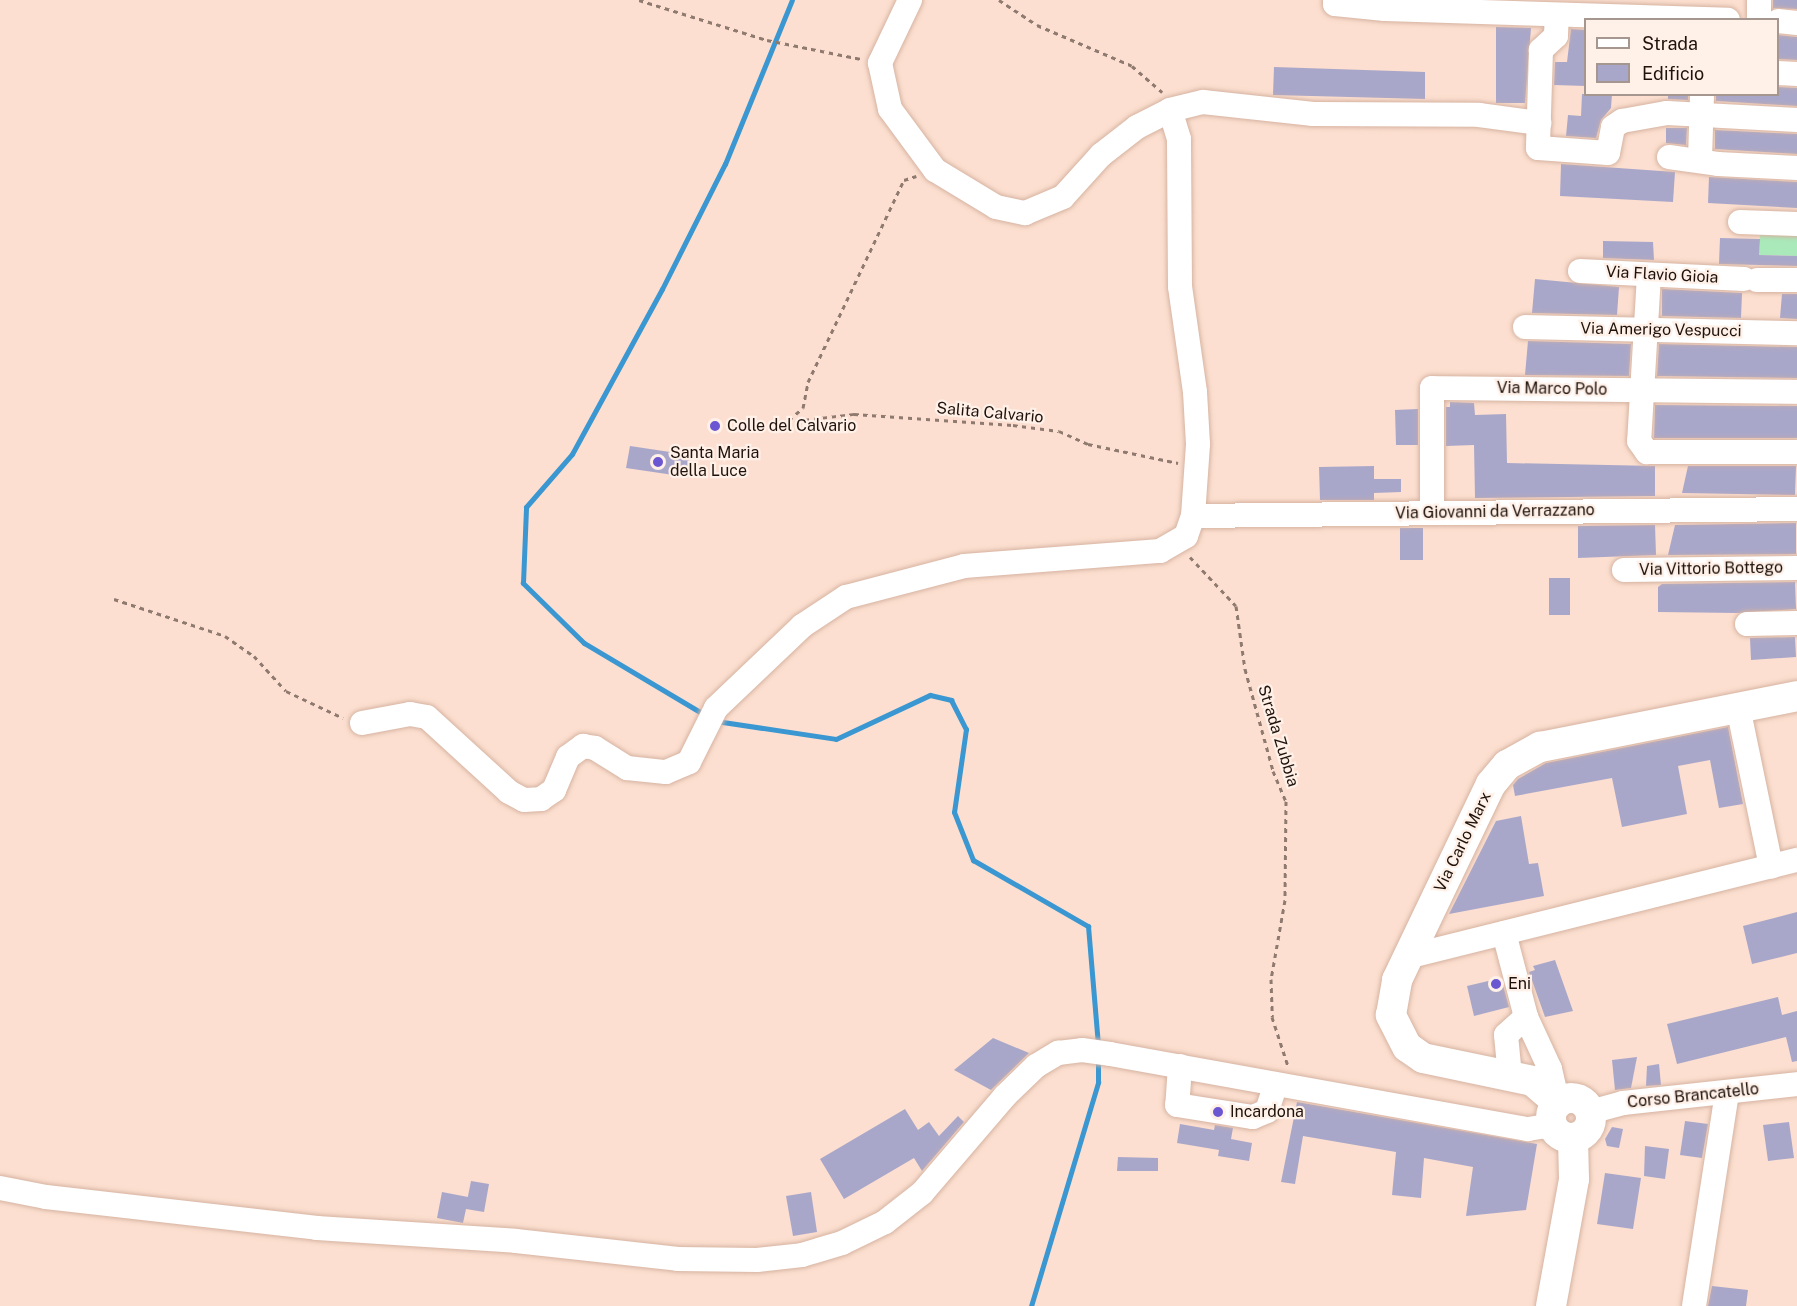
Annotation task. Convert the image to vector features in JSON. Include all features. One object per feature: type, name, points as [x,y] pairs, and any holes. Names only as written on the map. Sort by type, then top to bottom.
[{"type":"main road","name":"Via Carlo Marx","points":[[1561,1122],[1533,1081],[1450,1066],[1423,1058],[1407,1047],[1391,1015],[1392,992],[1407,957],[1491,784],[1506,765],[1540,747],[1797,696]]},
{"type":"main road","points":[[1551,1306],[1574,1179],[1561,1122],[1588,1129],[1590,1112]]},
{"type":"street","points":[[910,0],[880,63],[890,109],[935,170],[996,207],[1025,213],[1063,197],[1101,155],[1137,127],[1170,110],[1203,102],[1313,114],[1479,115],[1539,123]]},
{"type":"street","points":[[1759,0],[1759,18]]},
{"type":"street","points":[[1335,2],[1436,4],[1557,15],[1634,9],[1711,18]]},
{"type":"street","points":[[1557,15],[1556,36],[1541,50],[1538,148],[1608,153],[1613,127],[1622,121],[1702,104],[1797,120]]},
{"type":"street","points":[[1779,21],[1797,23]]},
{"type":"street","points":[[1779,73],[1797,74]]},
{"type":"street","points":[[1700,159],[1702,104]]},
{"type":"street","points":[[362,723],[410,714],[427,717],[509,792],[533,801],[554,790],[568,756],[576,748],[595,748],[627,768],[666,772],[689,762],[709,718],[801,626],[846,597],[964,566],[1160,552],[1186,536],[1193,516],[1196,465],[1195,392],[1179,286],[1179,139],[1170,110]]},
{"type":"street","points":[[1669,157],[1700,159],[1718,164],[1797,168]]},
{"type":"street","points":[[1740,222],[1797,224]]},
{"type":"street","name":"Via Flavio Gioia","points":[[1580,272],[1797,280]]},
{"type":"street","points":[[1649,275],[1639,441],[1647,452],[1797,452]]},
{"type":"street","name":"Via Amerigo Vespucci","points":[[1525,327],[1797,333]]},
{"type":"street","name":"Via Marco Polo","points":[[1432,512],[1432,388],[1797,392]]},
{"type":"street","name":"Via Giovanni da Verrazzano","points":[[1193,516],[1797,509]]},
{"type":"street","name":"Via Vittorio Bottego","points":[[1624,570],[1797,568]]},
{"type":"street","points":[[1747,624],[1797,623]]},
{"type":"street","points":[[1738,707],[1771,867]]},
{"type":"street","points":[[1407,957],[1797,860]]},
{"type":"street","points":[[0,1188],[46,1197],[316,1228],[516,1241],[678,1259],[757,1260],[802,1255],[842,1242],[885,1222],[922,1193],[1005,1096],[1036,1066],[1058,1053],[1082,1050],[1110,1054],[1528,1129],[1561,1122],[1550,1069],[1526,1017],[1504,933]]},
{"type":"street","points":[[1510,1076],[1506,1035],[1526,1017]]},
{"type":"street","points":[[1180,1066],[1177,1105],[1252,1117],[1267,1111],[1282,1085]]},
{"type":"street","name":"Corso Brancatello","points":[[1590,1112],[1623,1103],[1797,1084]]},
{"type":"street","points":[[1694,1306],[1727,1093]]},
{"type":"path","points":[[639,0],[767,40],[880,63]]},
{"type":"path","points":[[999,0],[1037,25],[1132,66],[1163,94],[1170,110]]},
{"type":"path","name":"Salita Calvario","points":[[935,170],[904,180],[808,382],[802,408],[792,420],[778,423],[854,414],[1013,425],[1059,431],[1088,444],[1164,462],[1196,465]]},
{"type":"path","name":"Strada Zubbia","points":[[1193,516],[1190,556],[1236,606],[1245,669],[1273,771],[1286,801],[1285,900],[1271,979],[1272,1017],[1290,1074],[1282,1085]]},
{"type":"path","points":[[114,599],[225,636],[254,656],[286,691],[336,716],[362,723]]},
{"type":"green space","points":[[1760,235],[1797,236],[1797,256],[1759,255]]},
{"type":"building","points":[[1773,0],[1797,0],[1797,9],[1773,8]]},
{"type":"building","points":[[1496,27],[1531,28],[1525,103],[1496,103]]},
{"type":"building","points":[[1571,29],[1584,30],[1584,86],[1554,85],[1555,62],[1567,62]]},
{"type":"building","points":[[1779,35],[1797,37],[1797,60],[1779,59]]},
{"type":"building","points":[[1274,67],[1425,72],[1425,99],[1273,95]]},
{"type":"building","points":[[1779,87],[1797,88],[1797,106],[1716,101],[1716,96],[1779,96]]},
{"type":"building","points":[[1582,94],[1584,96],[1612,96],[1611,108],[1601,120],[1596,138],[1566,136],[1568,115],[1581,116]]},
{"type":"building","points":[[1668,96],[1688,96],[1688,100],[1668,99]]},
{"type":"building","points":[[1666,128],[1687,128],[1686,145],[1666,143]]},
{"type":"building","points":[[1715,130],[1797,134],[1797,154],[1715,149]]},
{"type":"building","points":[[1561,164],[1675,172],[1673,202],[1560,196]]},
{"type":"building","points":[[1709,177],[1797,182],[1797,208],[1708,203]]},
{"type":"building","points":[[1720,238],[1760,239],[1759,255],[1797,256],[1797,266],[1719,264]]},
{"type":"building","points":[[1603,241],[1653,242],[1654,260],[1603,258]]},
{"type":"building","points":[[1535,279],[1619,287],[1617,315],[1532,313]]},
{"type":"building","points":[[1662,289],[1742,293],[1741,318],[1662,316]]},
{"type":"building","points":[[1782,294],[1797,294],[1797,319],[1780,318]]},
{"type":"building","points":[[1528,341],[1631,344],[1629,376],[1525,375]]},
{"type":"building","points":[[1659,344],[1797,347],[1797,378],[1657,376]]},
{"type":"building","points":[[1450,402],[1474,403],[1475,415],[1506,414],[1507,463],[1655,466],[1655,496],[1475,498],[1474,445],[1446,446],[1446,407],[1450,407]]},
{"type":"building","points":[[1655,405],[1797,406],[1797,438],[1654,438]]},
{"type":"building","points":[[1418,409],[1418,445],[1396,445],[1395,410]]},
{"type":"building","name":"Santa Maria della Luce","points":[[630,446],[690,455],[687,477],[626,468]]},
{"type":"building","points":[[1374,466],[1374,479],[1401,479],[1401,492],[1374,493],[1374,500],[1320,500],[1319,467]]},
{"type":"building","points":[[1688,466],[1796,466],[1795,495],[1682,493]]},
{"type":"building","points":[[1796,523],[1796,554],[1668,555],[1675,525]]},
{"type":"building","points":[[1655,525],[1656,555],[1578,558],[1578,526]]},
{"type":"building","points":[[1400,528],[1423,528],[1423,560],[1400,560]]},
{"type":"building","points":[[1549,578],[1570,578],[1570,615],[1549,615]]},
{"type":"building","points":[[1795,582],[1796,609],[1738,613],[1658,612],[1658,587],[1662,584]]},
{"type":"building","points":[[1795,637],[1796,657],[1751,660],[1750,638]]},
{"type":"building","points":[[1728,727],[1743,804],[1719,808],[1710,760],[1678,766],[1687,814],[1622,827],[1612,778],[1515,796],[1513,785],[1518,779],[1546,763]]},
{"type":"building","points":[[1521,816],[1529,864],[1538,863],[1544,896],[1449,914],[1496,821]]},
{"type":"building","points":[[1797,912],[1797,953],[1752,964],[1743,926]]},
{"type":"building","points":[[1555,960],[1573,1011],[1545,1017],[1529,972],[1535,970],[1533,966]]},
{"type":"building","points":[[1501,978],[1509,1007],[1474,1016],[1467,986]]},
{"type":"building","points":[[1778,997],[1782,1015],[1797,1011],[1797,1061],[1792,1062],[1786,1037],[1677,1064],[1667,1024]]},
{"type":"building","points":[[993,1038],[1029,1053],[991,1090],[954,1070]]},
{"type":"building","points":[[1637,1057],[1631,1088],[1615,1090],[1612,1060]]},
{"type":"building","points":[[1659,1064],[1661,1085],[1646,1086],[1647,1066]]},
{"type":"building","points":[[1297,1102],[1537,1144],[1526,1210],[1466,1216],[1473,1167],[1424,1158],[1421,1198],[1392,1195],[1396,1152],[1303,1136],[1295,1184],[1281,1182]]},
{"type":"building","points":[[905,1109],[918,1130],[929,1122],[939,1136],[958,1116],[964,1122],[922,1171],[914,1158],[844,1199],[820,1159]]},
{"type":"building","points":[[1685,1121],[1708,1124],[1702,1158],[1680,1155]]},
{"type":"building","points":[[1789,1122],[1794,1158],[1768,1161],[1763,1125]]},
{"type":"building","points":[[1180,1124],[1214,1130],[1215,1125],[1233,1128],[1231,1139],[1252,1143],[1249,1161],[1218,1156],[1219,1150],[1177,1143]]},
{"type":"building","points":[[1612,1127],[1623,1129],[1619,1148],[1607,1146],[1605,1139]]},
{"type":"building","points":[[1645,1146],[1669,1149],[1665,1179],[1644,1176]]},
{"type":"building","points":[[1118,1157],[1158,1158],[1158,1171],[1117,1171]]},
{"type":"building","points":[[1605,1173],[1641,1178],[1633,1229],[1597,1224]]},
{"type":"building","points":[[471,1181],[489,1184],[484,1212],[466,1209],[463,1223],[437,1218],[442,1192],[468,1197]]},
{"type":"building","points":[[811,1192],[817,1232],[793,1236],[786,1196]]},
{"type":"building","points":[[1712,1286],[1748,1290],[1746,1306],[1708,1306]]},
{"type":"waterway","points":[[705,715],[584,643],[523,583],[526,507],[572,454],[662,289],[725,164],[792,0]]},
{"type":"waterway","points":[[716,721],[836,739],[930,695],[951,700],[966,729],[954,812],[973,860],[1088,926],[1098,1046]]},
{"type":"waterway","points":[[1031,1306],[1098,1082],[1098,1059]]},
{"type":"place","name":"Colle del Calvario","points":[[715,426]]},
{"type":"place","name":"Santa Maria della Luce","points":[[658,462]]},
{"type":"place","name":"Eni","points":[[1496,984]]},
{"type":"place","name":"Incardona","points":[[1218,1112]]}]
